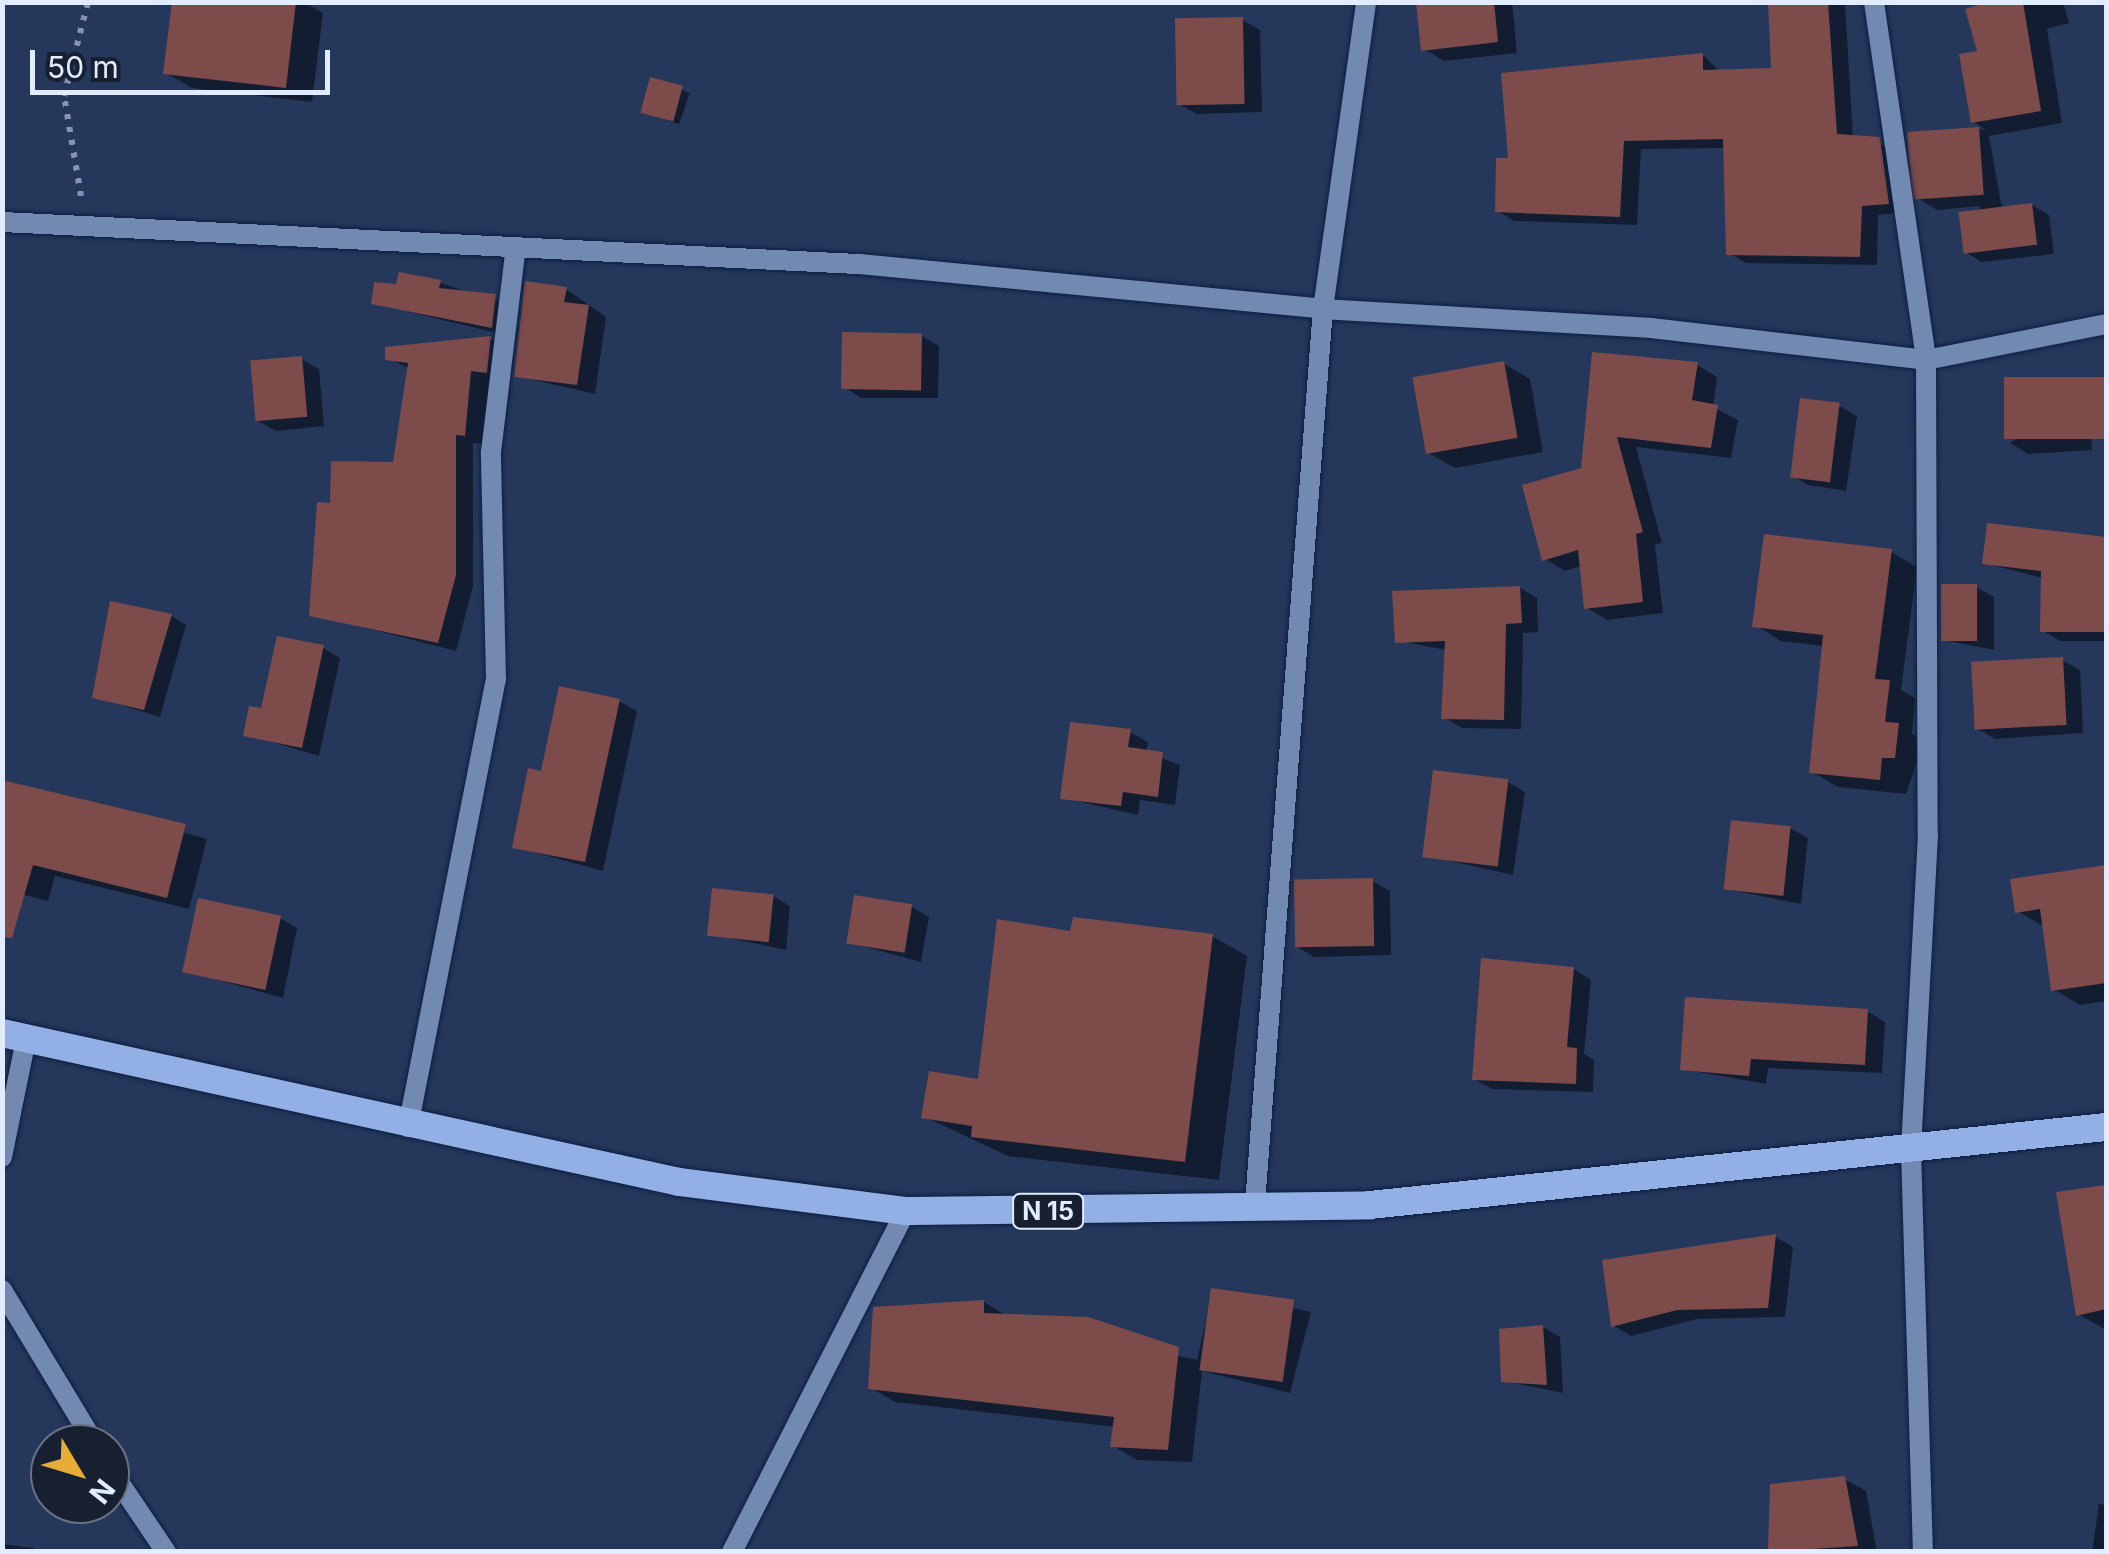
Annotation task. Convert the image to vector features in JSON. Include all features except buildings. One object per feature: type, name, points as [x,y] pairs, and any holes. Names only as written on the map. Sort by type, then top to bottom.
[{"type":"highway","name":"N 15","points":[[14,1036],[408,1126],[679,1182],[906,1211],[1255,1204],[1551,1192],[2106,1126]]},
{"type":"street","points":[[1255,1204],[1323,309],[1366,2]]},
{"type":"street","points":[[1874,2],[1926,360],[1928,815],[1912,1150],[1923,1552]]},
{"type":"street","points":[[2,222],[516,252],[878,265],[1323,309],[1651,328],[1926,360],[2106,324]]},
{"type":"street","points":[[408,1126],[496,679],[491,452],[516,252]]},
{"type":"street","points":[[2,1157],[14,1036]]},
{"type":"street","points":[[732,1552],[906,1211]]},
{"type":"street","points":[[2,1290],[83,1424]]},
{"type":"street","points":[[130,1498],[166,1552]]},
{"type":"path","points":[[88,2],[64,96],[66,149],[91,228]]}]
